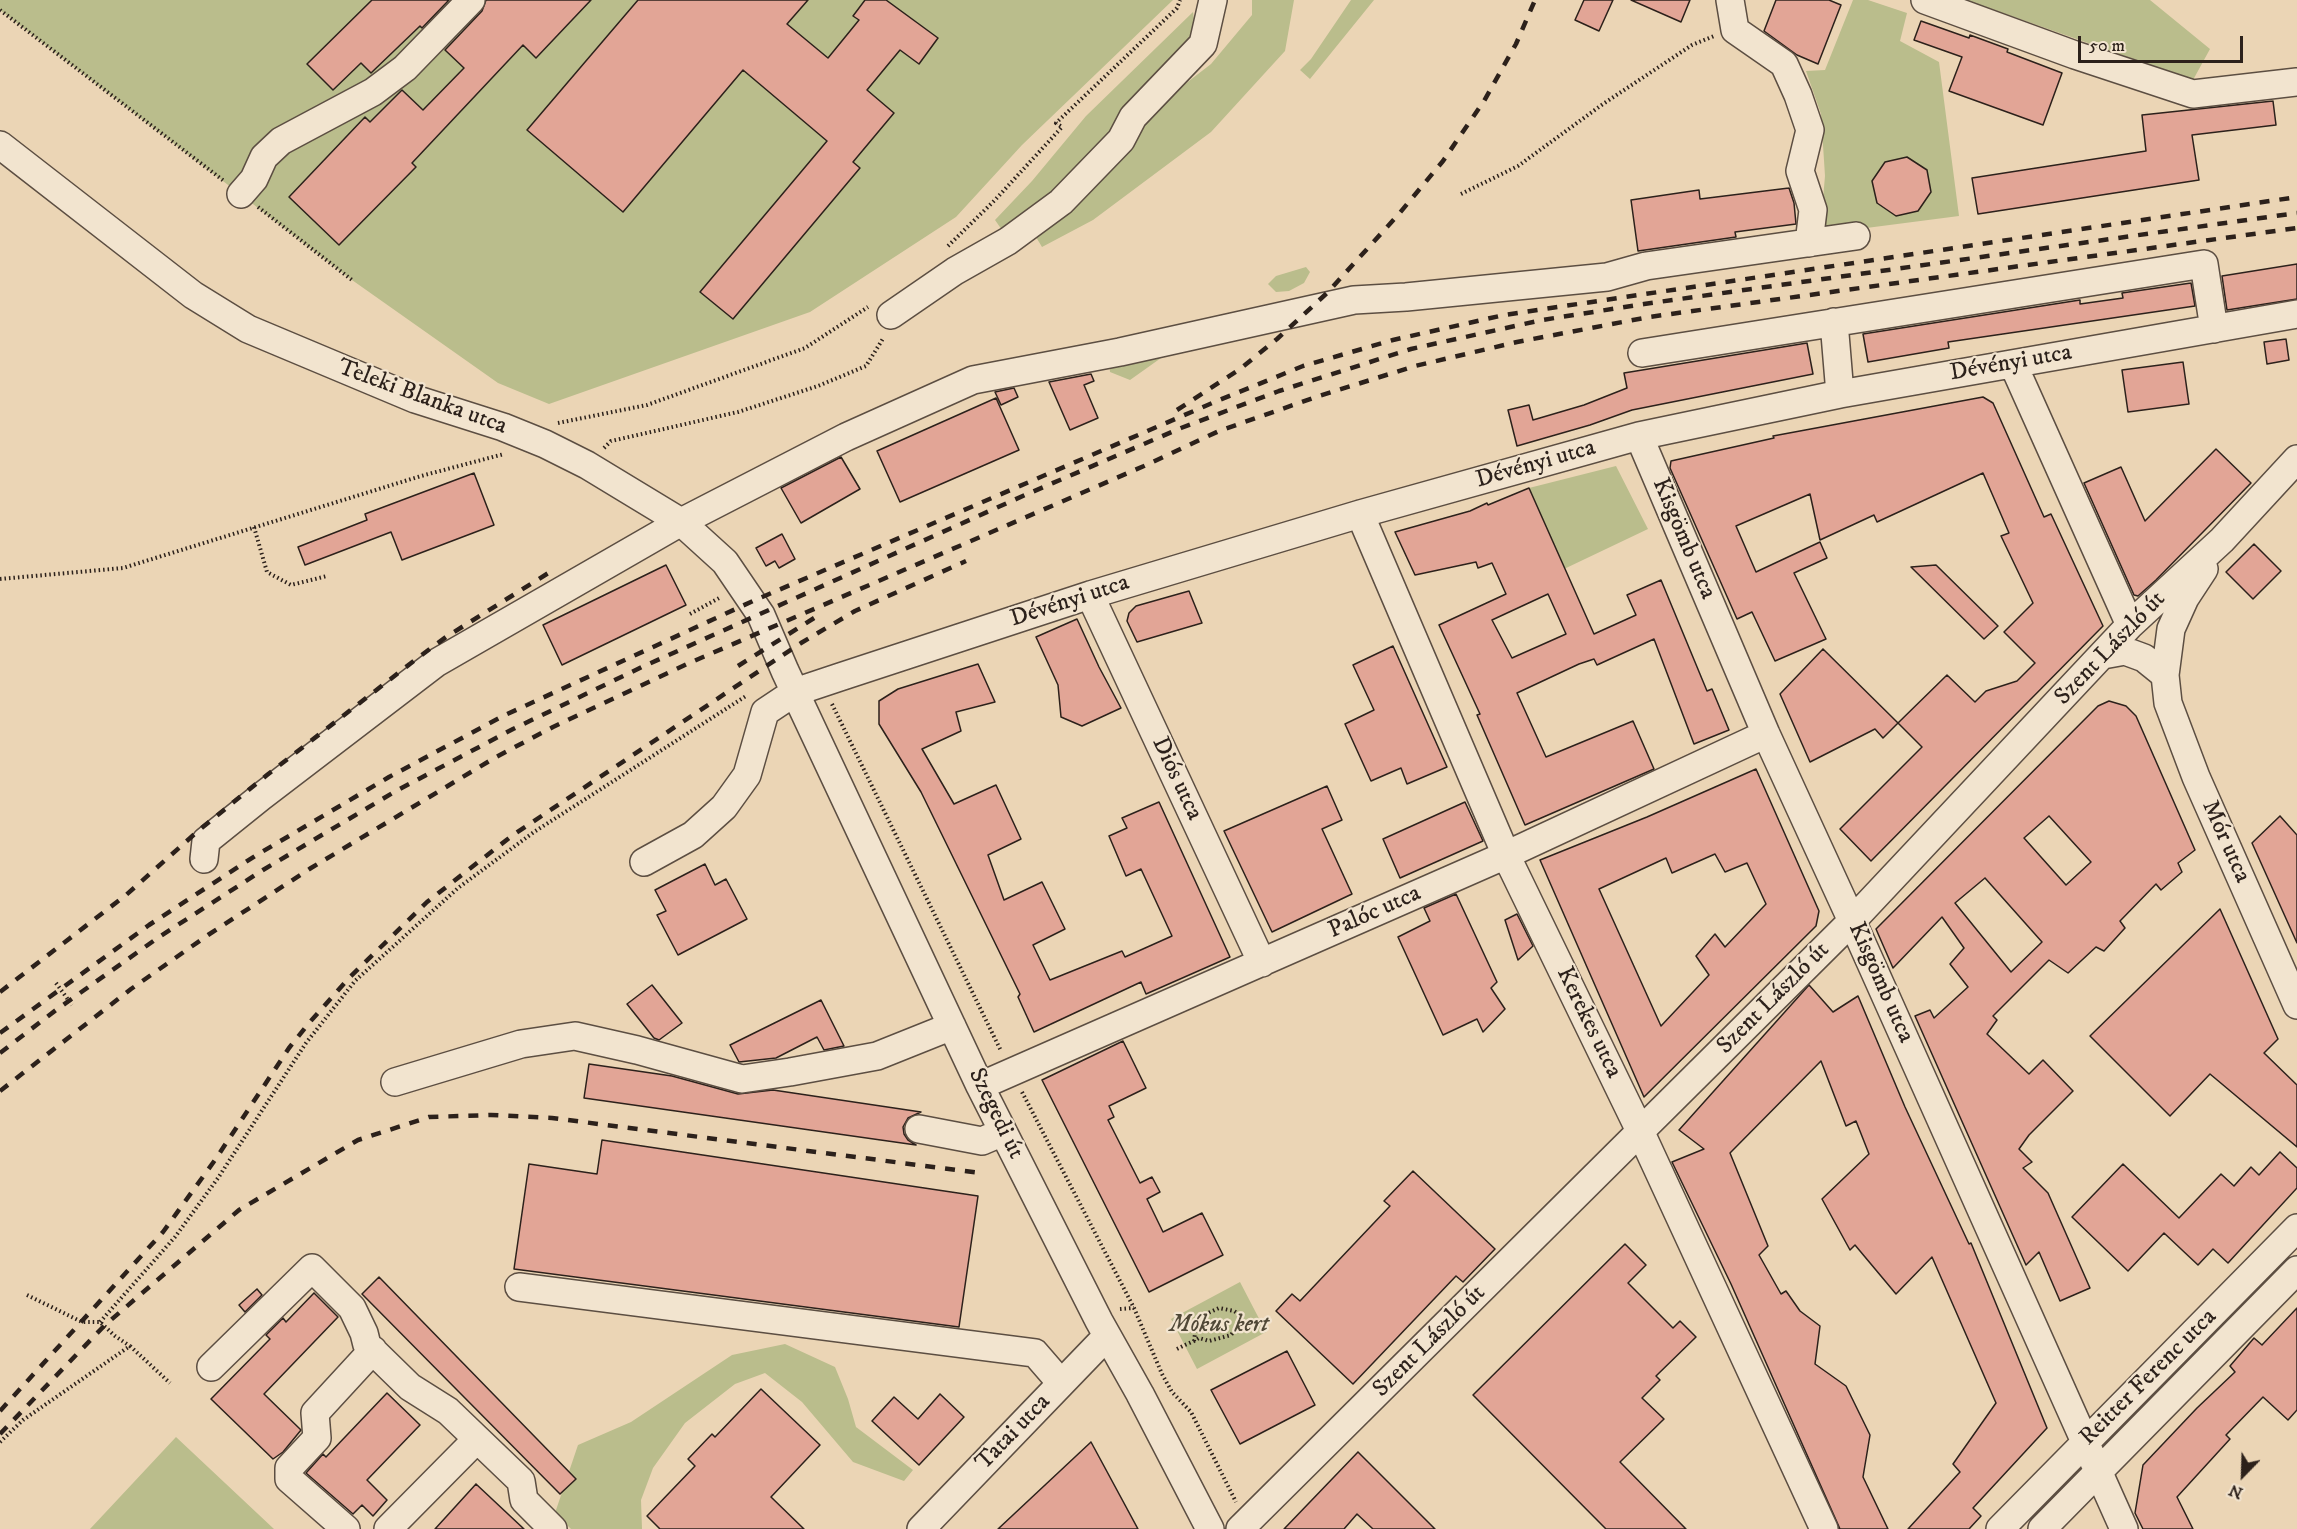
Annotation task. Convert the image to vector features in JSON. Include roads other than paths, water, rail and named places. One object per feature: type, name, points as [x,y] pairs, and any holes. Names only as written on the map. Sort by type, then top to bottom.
[{"type":"street","points":[[241,194],[254,179],[264,157],[281,141],[374,92],[405,68],[471,0]]},
{"type":"street","points":[[883,309],[1008,241],[1061,202],[1121,140],[1133,117],[1203,44],[1213,0]]},
{"type":"street","points":[[1730,0],[1735,30],[1784,64],[1798,94],[1810,130],[1800,171],[1813,210],[1809,243]]},
{"type":"street","points":[[1925,0],[2075,55],[2193,94],[2297,82]]},
{"type":"street","name":"Teleki Blanka utca","points":[[0,145],[193,295],[248,329],[415,399],[477,418],[548,434],[586,465],[681,522],[725,562],[742,585],[761,615],[790,682]]},
{"type":"street","points":[[204,860],[206,842],[262,795],[436,663],[681,522],[846,438],[973,380],[1120,352],[1354,300],[1607,277],[1646,266],[1857,236]]},
{"type":"street","points":[[1642,353],[2204,264],[2214,328]]},
{"type":"street","name":"Dévényi utca","points":[[644,861],[693,836],[724,807],[747,775],[765,712],[790,682],[822,684],[1090,595],[1360,514],[1639,436],[1840,394],[2297,314]]},
{"type":"street","points":[[1834,322],[1840,394]]},
{"type":"street","points":[[2013,364],[2130,625]]},
{"type":"street","name":"Kisgömb utca","points":[[1639,436],[1766,734],[2124,1529]]},
{"type":"street","name":"Szent László út","points":[[1244,1526],[1852,921],[2130,625],[2222,540],[2297,459]]},
{"type":"street","name":"Kerekes utca","points":[[1360,514],[1506,855],[1641,1133],[1824,1529]]},
{"type":"street","name":"Mór utca","points":[[2222,540],[2185,598],[2171,629],[2165,675],[2168,703],[2196,777],[2297,1005]]},
{"type":"street","name":"Diós utca","points":[[1090,595],[1262,963]]},
{"type":"street","points":[[2103,655],[2125,651],[2135,654],[2144,658],[2165,675]]},
{"type":"street","name":"Szegedi út","points":[[790,682],[980,1086],[1107,1336],[1140,1394],[1210,1529]]},
{"type":"street","name":"Palóc utca","points":[[980,1086],[1506,855],[1766,734]]},
{"type":"street","points":[[395,1082],[521,1044],[575,1036],[637,1050],[742,1079],[877,1056],[952,1026]]},
{"type":"street","points":[[919,1129],[982,1140],[1003,1132]]},
{"type":"street","name":"Reitter Ferenc utca","points":[[2000,1529],[2297,1228]]},
{"type":"street","points":[[211,1367],[312,1268],[352,1308],[367,1345],[410,1387],[448,1411],[521,1481],[525,1500],[553,1529]]},
{"type":"street","name":"Reitter Ferenc utca","points":[[2042,1529],[2297,1270]]},
{"type":"street","points":[[519,1287],[1035,1353],[1062,1383]]},
{"type":"street","name":"Tatai utca","points":[[921,1529],[1107,1336]]},
{"type":"street","points":[[346,1529],[289,1479],[289,1468],[317,1438],[315,1413],[373,1350]]},
{"type":"street","points":[[388,1529],[477,1439]]},
{"type":"railway","points":[[1177,410],[1240,369],[1277,339],[1327,293],[1398,215],[1443,161],[1484,101],[1516,44],[1535,0]]},
{"type":"railway","points":[[0,1033],[149,925],[255,856],[389,777],[503,716],[753,601],[1303,366],[1393,340],[1504,315],[2297,197]]},
{"type":"railway","points":[[0,1053],[159,937],[263,870],[396,791],[513,729],[642,667],[1025,495],[1181,428],[1279,391],[1411,349],[1542,320],[2297,213]]},
{"type":"railway","points":[[0,1091],[131,989],[208,935],[311,868],[496,757],[553,727],[687,664],[1144,466],[1219,431],[1415,366],[1517,342],[1649,317],[2297,228]]},
{"type":"railway","points":[[0,1411],[163,1232],[215,1160],[289,1048],[309,1023],[349,978],[427,902],[513,835],[801,643],[855,611],[966,561]]},
{"type":"railway","points":[[0,992],[126,895],[198,831],[415,660],[446,637],[550,572]]},
{"type":"railway","points":[[738,666],[822,613]]},
{"type":"railway","points":[[0,1434],[105,1325],[239,1210],[358,1140],[429,1117],[491,1115],[552,1118],[980,1173]]},
{"type":"park label","name":"Mókus kert","points":[[1219,1326]]}]
